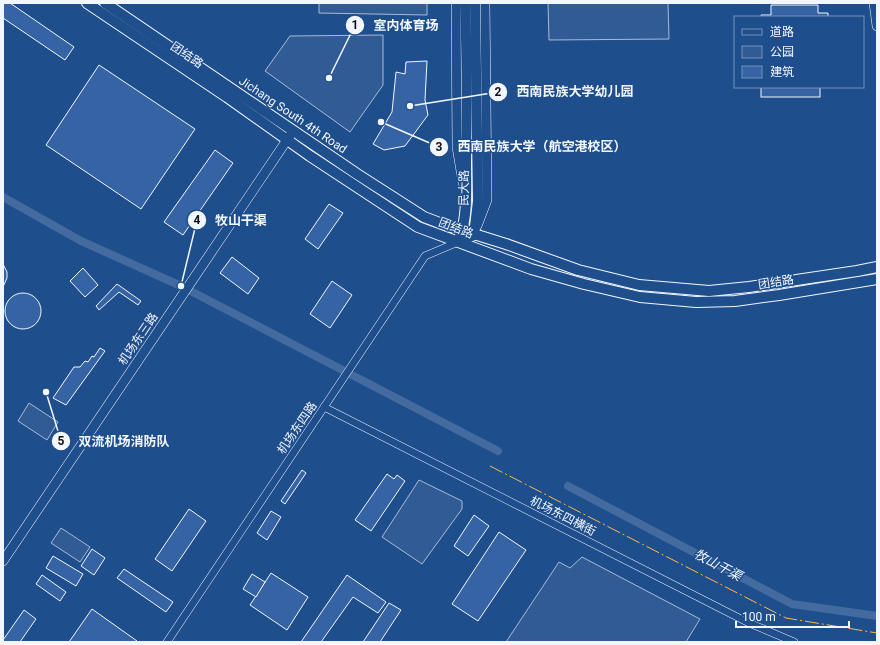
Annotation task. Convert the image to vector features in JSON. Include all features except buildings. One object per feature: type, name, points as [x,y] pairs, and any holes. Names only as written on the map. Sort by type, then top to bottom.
[{"type":"main road","name":"团结路","points":[[86,3],[418,227],[531,269],[584,284],[640,297],[696,302],[735,301],[877,279]]},
{"type":"main road","name":"Jichang South 4th Road","points":[[105,3],[293,131],[314,143],[357,174],[424,217],[474,235]]},
{"type":"main road","name":"民大路","points":[[458,242],[462,231],[466,201],[467,91],[465,3]]},
{"type":"main road","name":"民大路","points":[[474,235],[478,201],[475,3]]},
{"type":"main road","name":"团结路","points":[[474,235],[578,270],[639,285],[709,291],[749,287],[877,267]]},
{"type":"main road","points":[[458,242],[474,235]]},
{"type":"street","points":[[456,3],[457,147],[466,201]]},
{"type":"street","points":[[474,235],[487,200],[486,3]]},
{"type":"street","points":[[874,3],[877,26]]},
{"type":"street","name":"机场东三路","points":[[3,561],[191,280],[293,131]]},
{"type":"street","name":"机场东四路","points":[[166,642],[425,256],[458,242]]},
{"type":"street","name":"机场东四横街","points":[[324,407],[747,622],[794,642]]},
{"type":"green space","points":[[319,3],[427,3],[427,15],[319,13]]},
{"type":"green space","points":[[548,3],[668,3],[669,39],[549,40]]},
{"type":"green space","points":[[383,35],[383,85],[350,132],[265,71],[290,36]]},
{"type":"green space","points":[[29,403],[58,422],[47,440],[18,421]]},
{"type":"green space","points":[[419,480],[462,501],[462,509],[422,564],[382,537]]},
{"type":"green space","points":[[61,528],[90,547],[80,562],[51,543]]},
{"type":"green space","points":[[582,557],[700,619],[686,642],[506,642],[559,562],[570,568]]},
{"type":"waterway","name":"牧山干渠","points":[[3,197],[81,241],[181,286],[498,451]]},
{"type":"waterway","name":"牧山干渠","points":[[568,486],[792,604],[877,616]]},
{"type":"power","points":[[490,466],[786,618],[877,633]]},
{"type":"place","name":"室内体育场","points":[[329,78]]},
{"type":"place","name":"西南民族大学幼儿园","points":[[410,106]]},
{"type":"place","name":"西南民族大学（航空港校区）","points":[[381,122]]},
{"type":"place","name":"牧山干渠","points":[[181,286]]},
{"type":"place","name":"双流机场消防队","points":[[46,392]]}]
